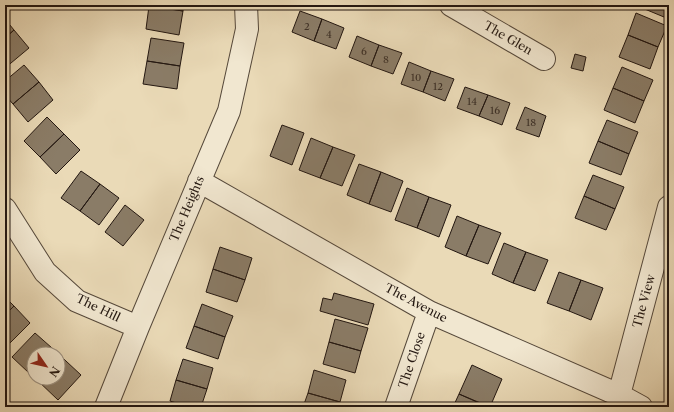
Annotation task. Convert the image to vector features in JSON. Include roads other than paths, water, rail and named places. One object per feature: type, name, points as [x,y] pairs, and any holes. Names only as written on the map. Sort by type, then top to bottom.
[{"type":"street","name":"The Heights","points":[[106,407],[229,111],[247,29],[246,5]]},
{"type":"street","name":"The Glen","points":[[451,5],[544,59]]},
{"type":"street","name":"The Avenue","points":[[199,181],[429,312],[619,395],[641,407]]},
{"type":"street","name":"The View","points":[[619,395],[669,207]]},
{"type":"street","name":"The Hill","points":[[5,209],[44,272],[77,301],[138,327]]},
{"type":"street","name":"The Close","points":[[396,407],[429,312]]}]
